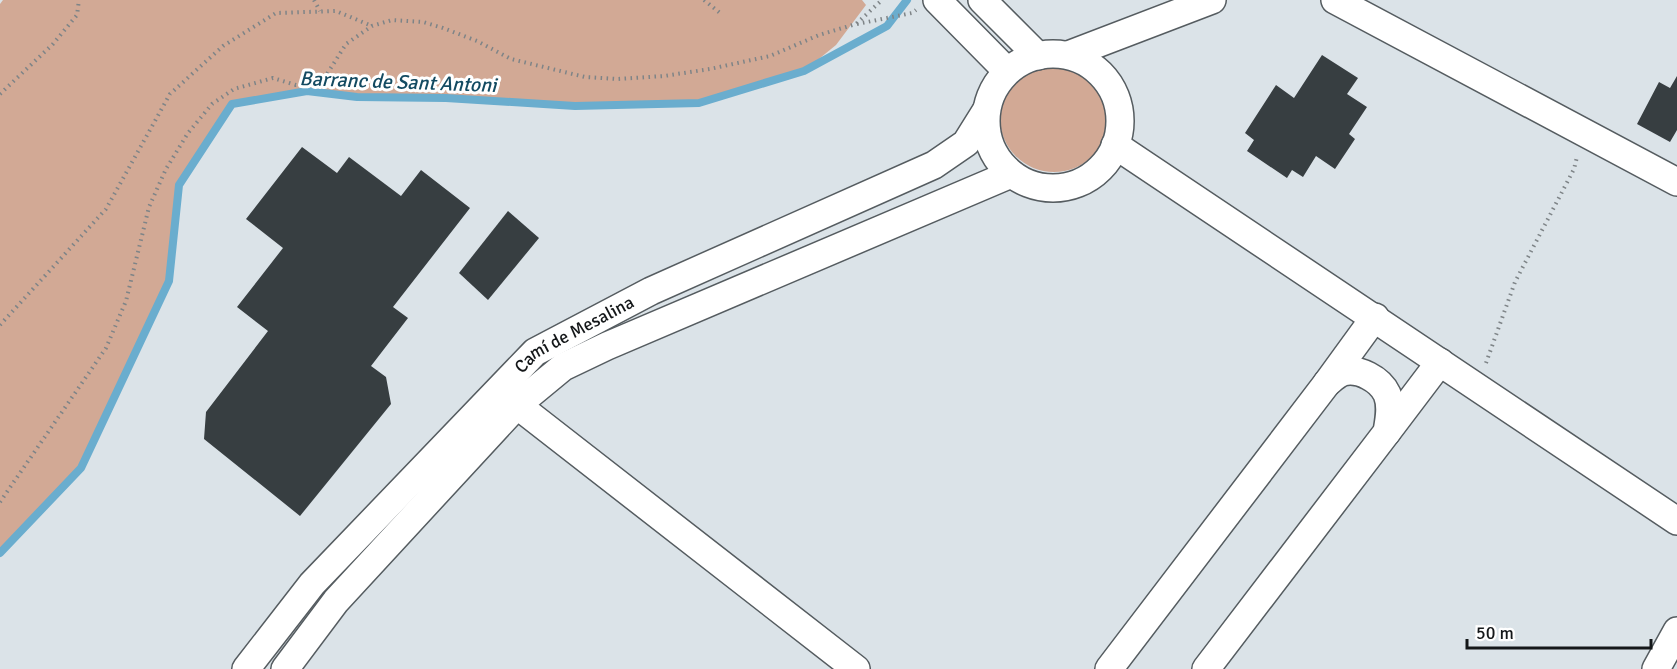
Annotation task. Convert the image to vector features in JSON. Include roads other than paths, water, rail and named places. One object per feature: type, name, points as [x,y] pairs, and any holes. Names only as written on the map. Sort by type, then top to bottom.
[{"type":"street","points":[[982,0],[1038,56]]},
{"type":"street","points":[[1068,55],[1212,0]]},
{"type":"street","points":[[1335,0],[1677,182]]},
{"type":"street","points":[[928,3],[1007,71]]},
{"type":"street","points":[[1047,53],[1068,55],[1088,63],[1104,77],[1115,95],[1120,115],[1119,136],[1111,156],[1098,172],[1078,184],[1055,188],[1032,185],[1011,174],[996,156],[987,135],[986,111],[993,89],[1007,71],[1027,58],[1047,53]]},
{"type":"street","name":"Camí de Mesalina","points":[[246,669],[312,584],[535,352],[651,291],[934,165],[966,142],[986,111]]},
{"type":"street","points":[[1115,145],[1677,521]]},
{"type":"street","points":[[285,669],[336,601],[517,405],[563,368],[607,346],[1011,174]]},
{"type":"street","points":[[1109,669],[1375,317]]},
{"type":"street","points":[[1206,669],[1440,362]]},
{"type":"street","points":[[1327,383],[1342,372],[1360,372],[1377,381],[1387,394],[1390,412],[1387,432]]},
{"type":"street","points":[[517,405],[856,669]]},
{"type":"street","points":[[1656,669],[1677,631]]},
{"type":"waterway","name":"Barranc de Sant Antoni","points":[[0,553],[81,468],[169,281],[179,185],[232,104],[307,91],[357,97],[446,98],[575,106],[699,103],[804,71],[887,26],[907,0]]}]
